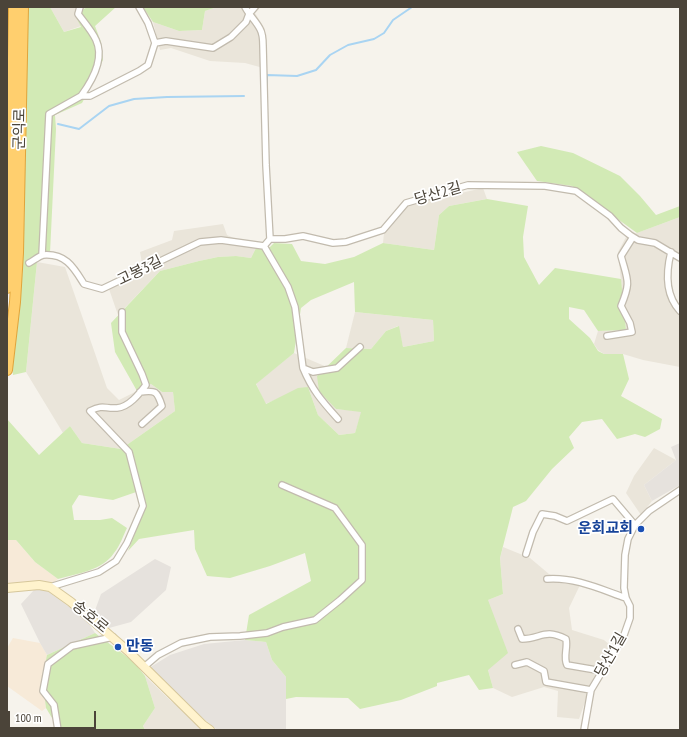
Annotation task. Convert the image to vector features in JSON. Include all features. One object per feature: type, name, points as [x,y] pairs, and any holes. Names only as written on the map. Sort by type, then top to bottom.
[{"type":"highway","name":"군익로","points":[[7,288],[9,264],[14,7]]},
{"type":"highway","name":"군익로","points":[[7,370],[15,302],[17,260],[23,7]]},
{"type":"main road","points":[[7,588],[39,585],[50,587]]},
{"type":"main road","name":"송호로","points":[[50,587],[71,602],[113,637],[203,725],[210,730]]},
{"type":"street","points":[[30,263],[42,255],[49,114],[81,96],[90,85],[97,66],[99,51],[96,40],[78,14],[80,7]]},
{"type":"street","points":[[81,96],[90,96],[139,72],[148,65],[155,44],[148,23],[139,7]]},
{"type":"street","points":[[245,7],[261,30],[263,46],[266,165],[270,240],[264,246],[288,287],[295,307],[302,368],[308,382],[317,396],[338,419]]},
{"type":"street","points":[[155,44],[166,41],[213,48],[231,36],[246,22],[249,14],[255,7]]},
{"type":"street","name":"당산2길","points":[[270,240],[303,236],[333,243],[346,242],[383,230],[406,203],[468,185],[545,186],[576,191],[610,216],[621,228],[633,237],[638,240],[655,243],[680,258]]},
{"type":"street","points":[[607,336],[632,332],[630,323],[620,306],[628,289],[628,281],[621,256],[633,237]]},
{"type":"street","name":"고봉3길","points":[[42,255],[64,258],[75,269],[84,284],[102,289],[200,242],[221,240],[264,246]]},
{"type":"street","points":[[671,252],[667,273],[668,285],[672,301],[680,311]]},
{"type":"street","points":[[50,587],[98,572],[116,561],[127,543],[143,506],[129,452],[90,411],[100,406],[118,408],[134,400],[146,385],[122,332],[122,312]]},
{"type":"street","points":[[302,368],[313,372],[337,368],[360,347]]},
{"type":"street","points":[[140,392],[152,390],[157,393],[162,406],[142,424]]},
{"type":"street","points":[[144,667],[158,655],[180,643],[210,637],[267,633],[283,627],[315,620],[362,580],[362,545],[335,508],[282,485]]},
{"type":"street","name":"당산1길","points":[[584,730],[591,690],[624,635],[630,618],[630,606],[626,598],[624,588],[625,555],[628,540],[635,525],[649,511],[680,490]]},
{"type":"street","points":[[526,554],[533,532],[542,514],[555,516],[566,521],[613,499],[635,525]]},
{"type":"street","points":[[547,578],[574,580],[626,598]]},
{"type":"street","points":[[518,629],[522,639],[546,634],[556,634],[566,639],[567,665],[602,671]]},
{"type":"street","points":[[58,730],[54,705],[43,691],[48,664],[72,646],[113,637]]},
{"type":"street","name":"당산1길","points":[[515,665],[527,662],[544,671],[546,682],[591,690]]},
{"type":"shaded area","points":[[50,7],[87,7],[75,15],[81,26],[64,32]]},
{"type":"shaded area","points":[[217,7],[261,7],[255,13],[265,29],[267,69],[245,63],[210,61],[171,48],[160,50],[153,22],[179,31],[202,30],[205,11]]},
{"type":"shaded area","points":[[483,188],[487,199],[449,206],[439,215],[434,250],[383,243],[384,233],[408,205]]},
{"type":"shaded area","points":[[680,217],[680,255],[666,253],[669,303],[680,313],[680,367],[643,360],[623,354],[604,354],[598,350],[594,344],[598,331],[626,330],[618,252],[626,237]]},
{"type":"shaded area","points":[[223,224],[227,235],[256,248],[251,258],[236,256],[218,257],[160,271],[118,315],[109,289],[142,263],[140,252],[172,240],[174,231]]},
{"type":"shaded area","points":[[37,262],[65,267],[107,388],[119,400],[151,384],[162,392],[173,391],[175,411],[121,449],[82,443],[70,426],[63,433],[26,372]]},
{"type":"shaded area","points":[[355,312],[433,320],[434,341],[403,347],[398,326],[386,331],[371,349],[346,348]]},
{"type":"shaded area","points":[[294,353],[327,367],[317,376],[336,409],[362,411],[355,433],[339,435],[318,415],[308,387],[265,404],[256,383]]},
{"type":"shaded area","points":[[680,443],[680,485],[652,501],[644,485],[676,460],[671,447]]},
{"type":"shaded area","points":[[654,448],[676,460],[644,485],[652,501],[641,515],[626,493],[634,476]]},
{"type":"shaded area","points":[[15,539],[35,562],[58,579],[52,584],[7,586],[7,540]]},
{"type":"shaded area","points":[[503,547],[530,558],[549,574],[580,585],[569,608],[572,630],[604,640],[612,647],[591,685],[579,719],[557,717],[558,691],[544,687],[512,697],[493,688],[488,670],[488,600],[503,594],[500,558]]},
{"type":"shaded area","points":[[155,559],[171,567],[166,590],[131,622],[109,628],[94,613],[101,594]]},
{"type":"shaded area","points":[[34,590],[46,590],[86,619],[95,633],[47,655],[21,604]]},
{"type":"shaded area","points":[[13,638],[40,643],[47,655],[42,678],[46,708],[42,711],[7,686],[7,648]]},
{"type":"shaded area","points":[[245,640],[266,642],[272,660],[286,677],[286,730],[217,730],[149,668],[170,655],[204,644]]},
{"type":"shaded area","points":[[145,676],[171,701],[211,730],[145,730],[143,726],[155,708]]},
{"type":"green space","points":[[28,7],[50,7],[64,32],[81,27],[75,15],[87,7],[116,7],[95,26],[101,42],[103,60],[82,103],[55,115],[56,129],[50,253],[37,262],[26,372],[13,375],[12,366],[22,279]]},
{"type":"green space","points":[[143,7],[217,7],[205,11],[202,30],[179,31],[153,22]]},
{"type":"green space","points":[[541,146],[573,153],[620,176],[656,215],[680,206],[680,217],[637,233],[572,186],[537,181],[517,152]]},
{"type":"green space","points":[[487,199],[528,206],[523,237],[524,257],[539,285],[555,268],[621,279],[626,330],[598,331],[584,310],[569,307],[569,319],[590,338],[598,351],[604,354],[623,354],[629,379],[621,396],[662,419],[660,429],[645,437],[635,434],[617,439],[602,419],[582,422],[569,437],[574,448],[552,469],[526,501],[513,507],[500,558],[503,594],[488,600],[508,653],[488,670],[493,688],[479,690],[469,675],[437,683],[437,686],[401,700],[360,709],[348,698],[296,697],[286,699],[286,677],[272,660],[266,642],[245,640],[249,615],[311,581],[305,553],[270,566],[230,578],[207,576],[195,549],[194,530],[139,539],[128,551],[146,504],[142,490],[113,500],[79,495],[72,506],[74,520],[100,520],[112,518],[127,528],[116,550],[109,559],[96,568],[58,579],[35,562],[16,540],[7,540],[7,419],[39,455],[70,426],[82,443],[121,449],[175,411],[173,392],[162,392],[151,384],[137,391],[115,352],[111,323],[160,271],[218,257],[236,256],[251,258],[256,248],[270,247],[274,243],[292,244],[301,261],[325,264],[354,257],[383,243],[434,250],[439,215],[449,206]],"holes":[[[354,282],[355,312],[433,320],[434,341],[403,347],[399,326],[386,331],[371,349],[346,348],[317,376],[319,391],[336,409],[361,412],[355,433],[339,435],[318,415],[308,387],[298,388],[266,404],[256,384],[294,353],[301,308],[311,300]]]},
{"type":"green space","points":[[95,633],[134,662],[145,676],[155,708],[143,726],[145,730],[65,730],[52,718],[46,708],[42,678],[47,655]]},
{"type":"waterway","points":[[267,92],[267,75],[297,76],[316,70],[330,55],[348,45],[374,39],[384,33],[393,20],[412,7]]},
{"type":"waterway","points":[[58,124],[79,129],[109,106],[134,99],[244,96]]},
{"type":"place","name":"운회교회","points":[[641,529]]},
{"type":"place","name":"만동","points":[[118,647]]}]
